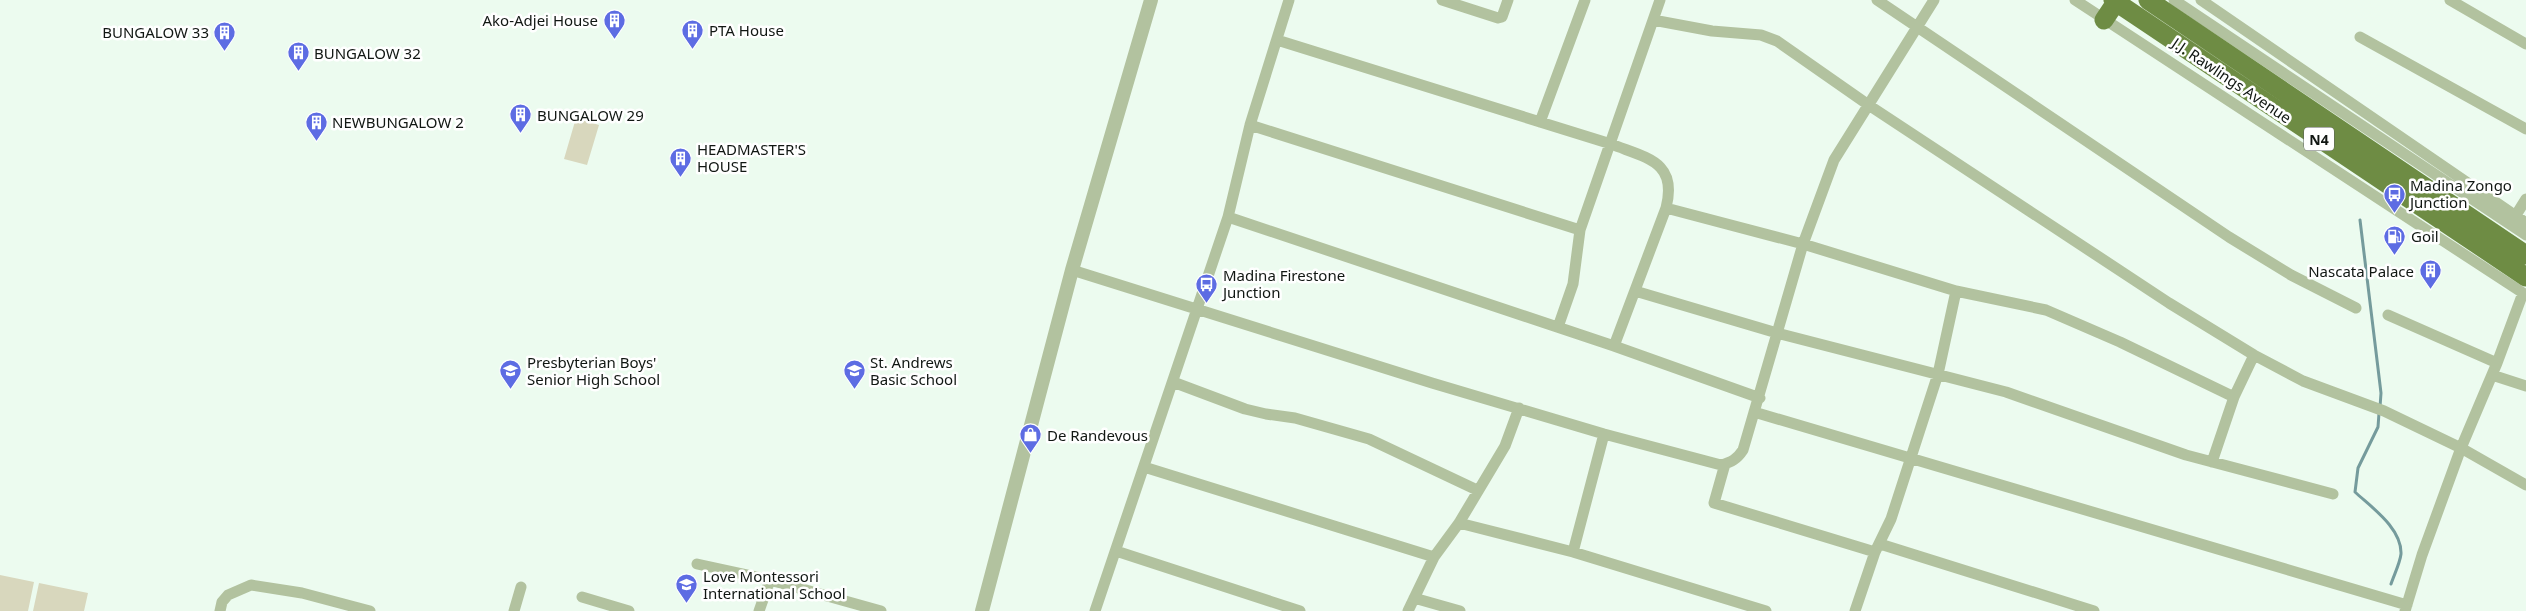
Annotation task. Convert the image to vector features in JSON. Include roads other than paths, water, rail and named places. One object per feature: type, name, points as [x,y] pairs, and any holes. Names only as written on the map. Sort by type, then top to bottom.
[{"type":"highway","name":"J.J. Rawlings Avenue","points":[[2148,0],[2526,255]]},
{"type":"highway","points":[[2104,20],[2115,1]]},
{"type":"highway","name":"J.J. Rawlings Avenue","points":[[2115,1],[2525,288]]},
{"type":"street","points":[[982,611],[1072,270],[1151,0]]},
{"type":"street","points":[[1095,611],[1228,217],[1250,125],[1289,0]]},
{"type":"street","points":[[1442,0],[1498,18],[1502,17],[1508,0]]},
{"type":"street","points":[[1540,122],[1584,0]]},
{"type":"street","points":[[1558,327],[1574,284],[1580,230],[1660,0]]},
{"type":"street","points":[[1878,0],[2229,237],[2291,275],[2356,308]]},
{"type":"street","points":[[1072,270],[1604,434],[1725,464],[1737,459],[1743,450],[1760,398],[1803,244],[1834,160],[1870,106],[1934,0]]},
{"type":"street","points":[[1754,412],[2406,608],[2422,555],[2461,448],[2497,363],[2525,288],[2075,0]]},
{"type":"street","points":[[2174,0],[2513,221],[2526,223]]},
{"type":"street","points":[[2201,0],[2513,221],[2526,235]]},
{"type":"street","points":[[2450,0],[2526,44]]},
{"type":"street","points":[[1653,20],[1712,31],[1761,35],[1777,41],[1870,106],[2169,303],[2254,355],[2303,381],[2384,411],[2461,448],[2526,485]]},
{"type":"street","points":[[2360,37],[2526,128]]},
{"type":"street","points":[[1277,40],[1611,144],[1658,163],[1665,172],[1669,186],[1666,208],[1614,346]]},
{"type":"street","points":[[1250,125],[1580,230]]},
{"type":"street","points":[[2513,221],[2526,199]]},
{"type":"street","points":[[1666,208],[1803,244],[1956,290],[2046,310],[2120,342],[2234,397]]},
{"type":"street","points":[[1228,217],[1614,346],[1760,398]]},
{"type":"street","points":[[1855,611],[1911,460],[1938,374],[1956,290]]},
{"type":"street","points":[[1635,291],[1777,333],[2006,392],[2186,455],[2333,494]]},
{"type":"street","points":[[2388,315],[2497,363]]},
{"type":"street","points":[[2212,462],[2234,397],[2254,355]]},
{"type":"street","points":[[2492,375],[2526,386]]},
{"type":"street","points":[[1173,382],[1245,409],[1295,418],[1369,440],[1478,490]]},
{"type":"street","points":[[1408,611],[1434,557],[1459,523],[1505,446],[1519,408]]},
{"type":"street","points":[[1573,552],[1604,434]]},
{"type":"street","points":[[1725,464],[1714,503],[1878,548],[2094,611]]},
{"type":"street","points":[[1144,467],[1434,557]]},
{"type":"street","points":[[1459,523],[1573,552],[1766,611]]},
{"type":"street","points":[[1116,550],[1300,611]]},
{"type":"street","points":[[697,564],[770,580],[881,611]]},
{"type":"street","points":[[760,611],[770,580]]},
{"type":"street","points":[[220,611],[222,602],[228,595],[250,585],[325,599],[370,611]]},
{"type":"street","points":[[514,611],[521,587]]},
{"type":"street","points":[[582,597],[628,611]]},
{"type":"street","points":[[1414,598],[1460,611]]},
{"type":"street","points":[[322,611],[325,599]]},
{"type":"waterway","points":[[2360,220],[2381,393],[2380,407]]},
{"type":"waterway","points":[[2379,413],[2378,427],[2358,468],[2355,492],[2377,511],[2391,527],[2400,544],[2401,554],[2391,584]]},
{"type":"place","name":"Ako-Adjei House","points":[[614,39]]},
{"type":"place","name":"PTA House","points":[[693,49]]},
{"type":"place","name":"BUNGALOW 33","points":[[225,51]]},
{"type":"place","name":"BUNGALOW 32","points":[[298,72]]},
{"type":"place","name":"BUNGALOW 29","points":[[521,134]]},
{"type":"place","name":"NEWBUNGALOW 2","points":[[316,141]]},
{"type":"place","name":"HEADMASTER'S HOUSE","points":[[681,177]]},
{"type":"place","name":"Madina Zongo Junction","points":[[2394,213]]},
{"type":"place","name":"Goil","points":[[2395,255]]},
{"type":"place","name":"Nascata Palace","points":[[2430,290]]},
{"type":"place","name":"Madina Firestone Junction","points":[[1207,303]]},
{"type":"place","name":"Presbyterian Boys' Senior High School","points":[[511,390]]},
{"type":"place","name":"St. Andrews Basic School","points":[[854,390]]},
{"type":"place","name":"De Randevous","points":[[1031,454]]},
{"type":"place","name":"Love Montessori International School","points":[[687,604]]}]
